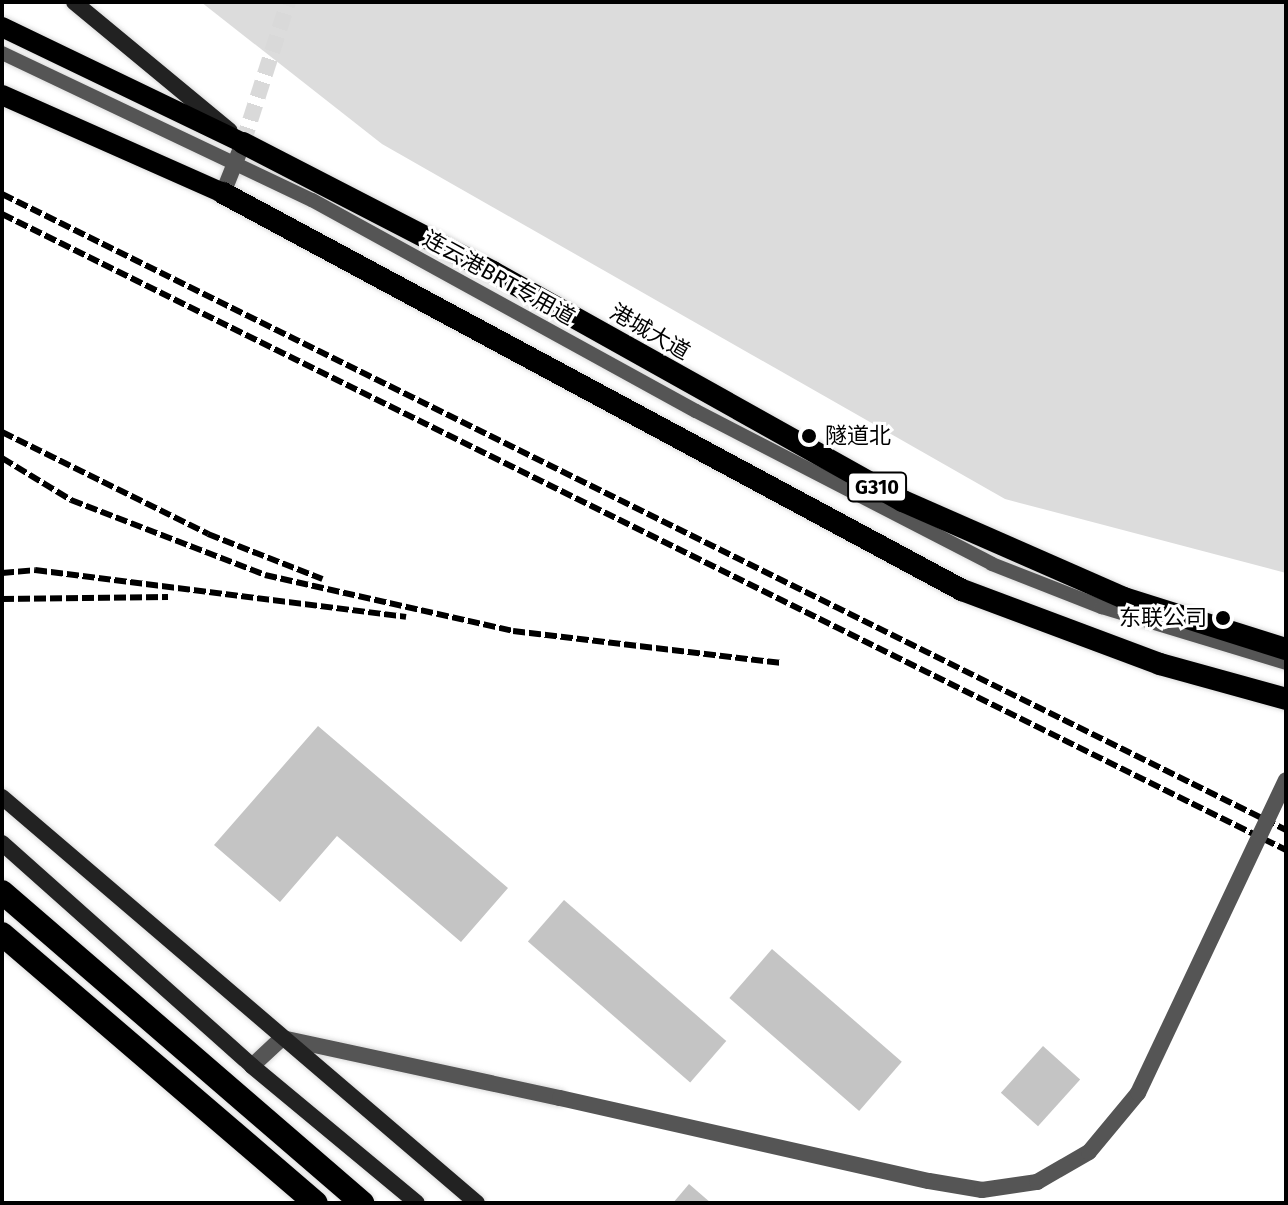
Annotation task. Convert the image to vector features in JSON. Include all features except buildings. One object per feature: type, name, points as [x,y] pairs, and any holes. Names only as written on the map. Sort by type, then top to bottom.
[{"type":"highway","name":"港城大道","points":[[239,153],[493,272],[903,501],[1124,598],[1286,649]]},
{"type":"highway","name":"G310","points":[[223,193],[962,590],[1132,655],[1286,699]]},
{"type":"highway","points":[[2,892],[362,1203]]},
{"type":"highway","points":[[2,934],[316,1203]]},
{"type":"main road","points":[[74,2],[239,153]]},
{"type":"main road","name":"港城大道","points":[[2,27],[239,153]]},
{"type":"main road","points":[[2,95],[223,193]]},
{"type":"main road","points":[[2,797],[477,1203]]},
{"type":"main road","points":[[2,843],[252,1066],[417,1203]]},
{"type":"street","points":[[223,193],[239,153]]},
{"type":"street","points":[[252,1066],[282,1038],[929,1181],[982,1190],[1037,1182],[1089,1152],[1138,1093],[1286,780]]},
{"type":"lane","name":"连云港BRT专用道","points":[[2,53],[239,153],[898,519],[992,564],[1102,607],[1286,663]]},
{"type":"shaded area","points":[[201,2],[1286,2],[1286,573],[1005,499],[382,144]]},
{"type":"tunnel","points":[[243,143],[288,2]]},
{"type":"railway","points":[[2,194],[1286,830]]},
{"type":"railway","points":[[2,214],[1286,850]]},
{"type":"railway","points":[[2,432],[208,534],[322,579]]},
{"type":"railway","points":[[2,458],[71,500],[265,575],[513,631],[782,663]]},
{"type":"railway","points":[[2,573],[35,570],[406,617]]},
{"type":"railway","points":[[2,599],[168,597]]},
{"type":"place","name":"隧道北","points":[[809,436]]},
{"type":"place","name":"东联公司","points":[[1223,618]]}]
